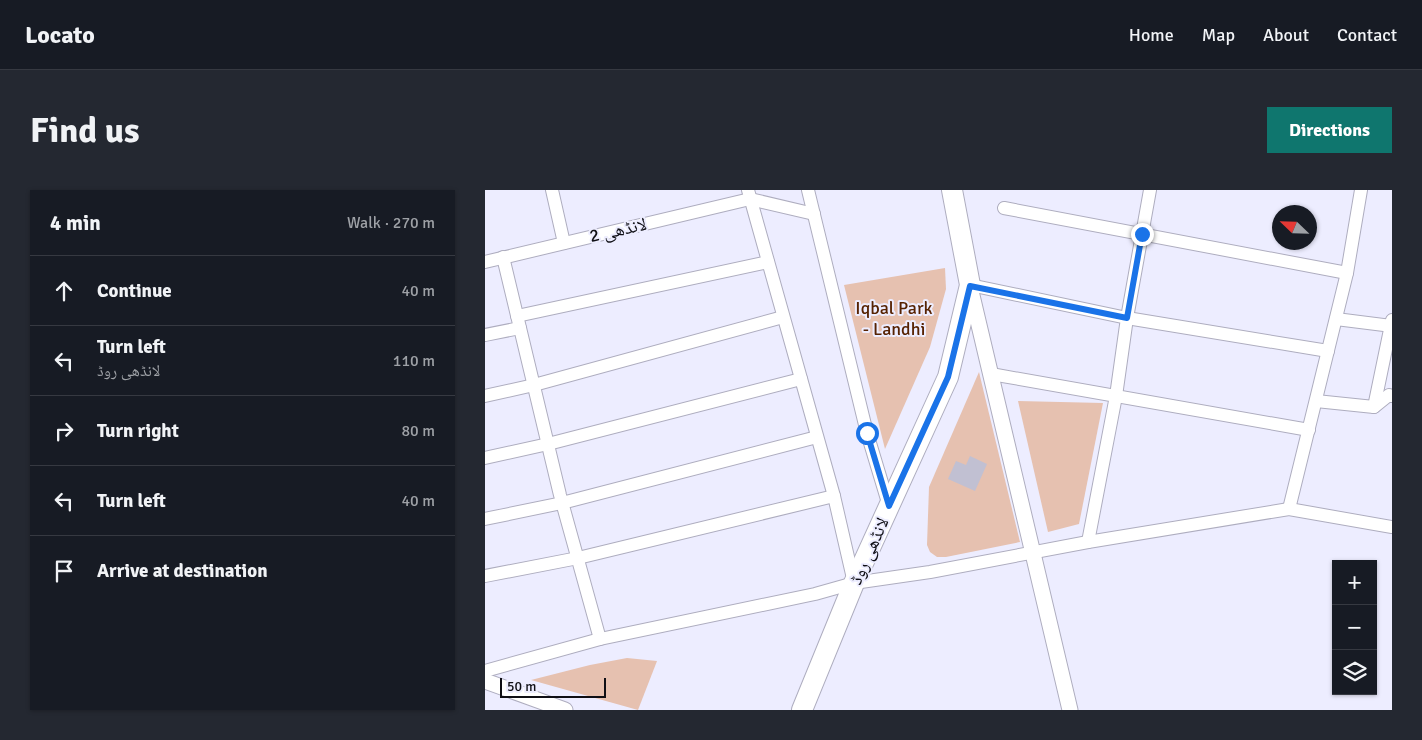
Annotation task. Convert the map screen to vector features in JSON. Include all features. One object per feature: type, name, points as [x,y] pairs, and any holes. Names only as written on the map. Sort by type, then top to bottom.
[{"type":"main road","name":"لانڈھی روڈ","points":[[802,710],[854,583],[948,377],[970,286],[952,190]]},
{"type":"street","points":[[552,190],[564,243]]},
{"type":"street","points":[[808,190],[867,433],[889,506]]},
{"type":"street","points":[[1088,542],[1116,396],[1127,318],[1150,190]]},
{"type":"street","points":[[1289,509],[1347,273],[1361,190]]},
{"type":"street","points":[[753,193],[814,214]]},
{"type":"street","points":[[753,193],[768,262],[834,496],[854,583]]},
{"type":"street","name":"لانڈھی 2","points":[[485,262],[753,193]]},
{"type":"street","points":[[1004,208],[1347,273]]},
{"type":"street","points":[[503,257],[562,503],[601,639]]},
{"type":"street","points":[[485,335],[519,322],[768,262]]},
{"type":"street","points":[[1069,710],[970,286],[1127,318],[1328,352]]},
{"type":"street","points":[[485,396],[534,385],[783,317]]},
{"type":"street","points":[[1336,319],[1392,324],[1374,407]]},
{"type":"street","points":[[991,374],[1309,430]]},
{"type":"street","points":[[485,458],[548,444],[801,379]]},
{"type":"street","points":[[1316,401],[1374,407],[1389,395],[1392,396]]},
{"type":"street","points":[[485,519],[562,503],[817,437]]},
{"type":"street","points":[[485,576],[578,558],[834,496]]},
{"type":"street","points":[[485,671],[601,639],[815,594],[854,583],[930,572],[1032,551],[1289,509],[1392,527]]},
{"type":"street","points":[[485,681],[565,710]]},
{"type":"green space","name":"Iqbal Park - Landhi","points":[[945,268],[946,289],[930,347],[885,449],[844,285]]},
{"type":"green space","points":[[979,372],[1020,542],[946,557],[937,557],[930,552],[927,545],[929,487]]},
{"type":"green space","points":[[1018,401],[1103,403],[1079,524],[1048,532]]},
{"type":"green space","points":[[627,658],[657,661],[638,710],[531,680],[590,665]]},
{"type":"building","points":[[970,456],[987,464],[975,491],[948,479],[956,461],[966,465]]},
{"type":"route","points":[[867,433],[889,506],[948,377],[970,286],[1127,318],[1142,234]]}]
